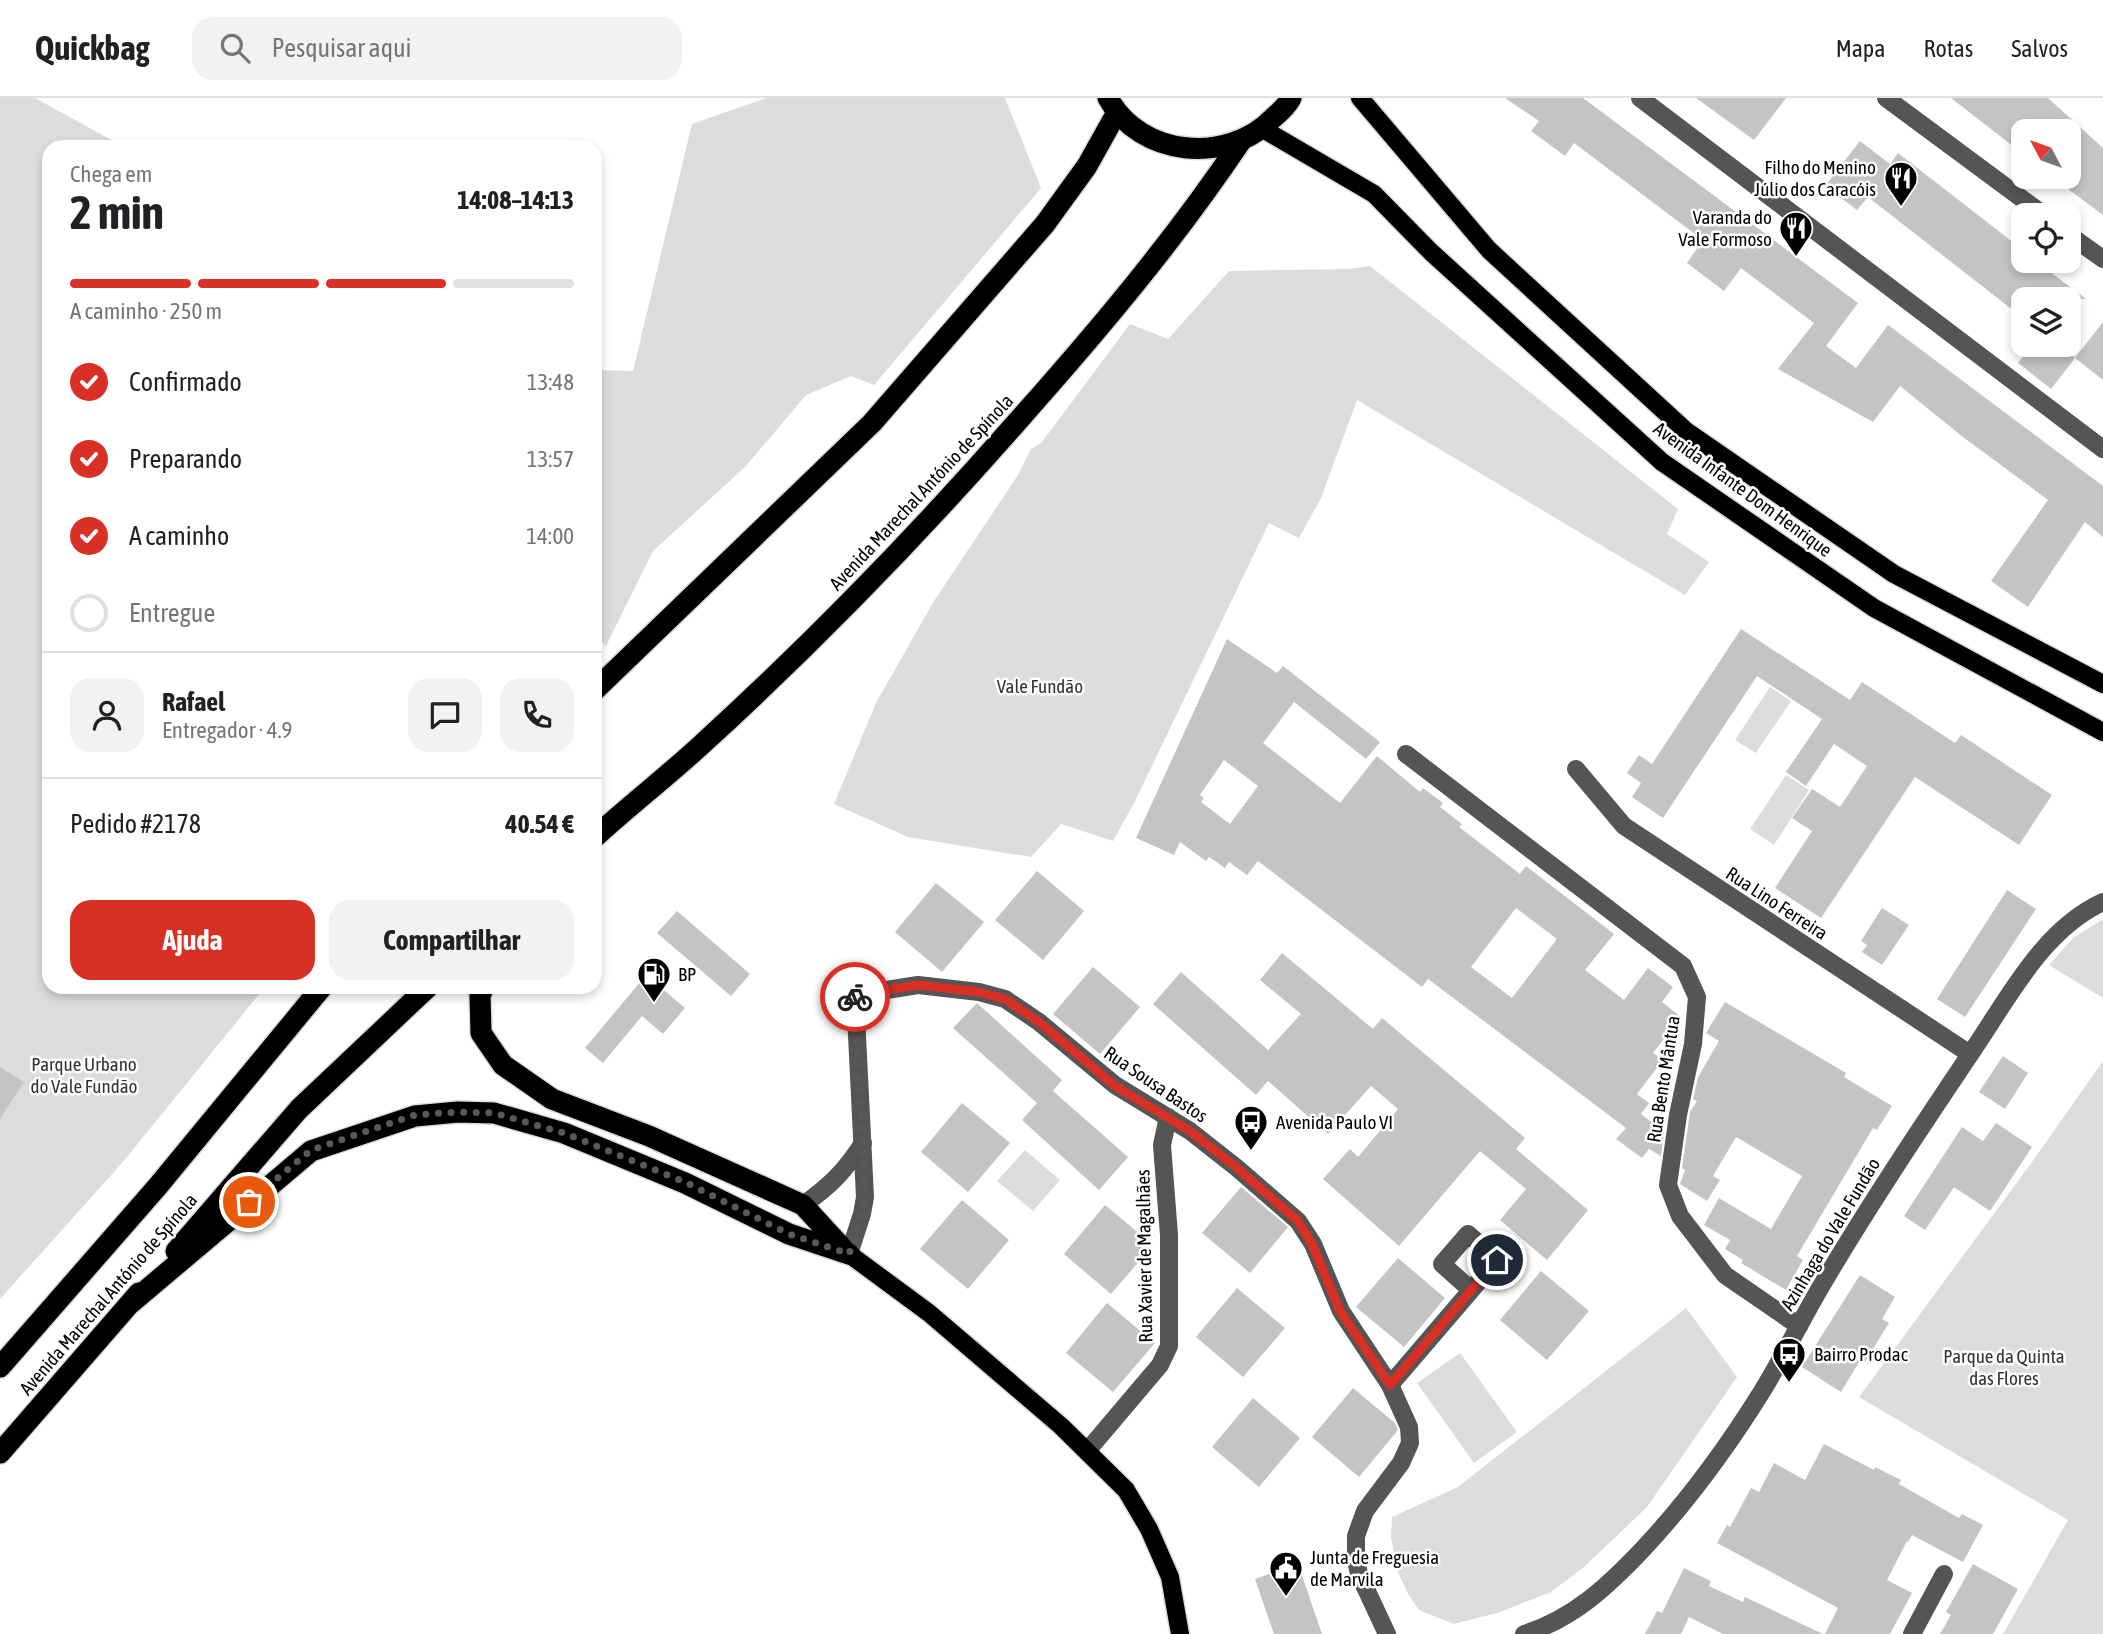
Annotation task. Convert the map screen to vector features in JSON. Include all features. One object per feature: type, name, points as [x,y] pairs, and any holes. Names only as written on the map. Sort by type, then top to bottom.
[{"type":"highway","points":[[602,683],[872,423],[1045,225],[1087,166],[1112,106],[1153,141],[1197,150],[1241,141],[1263,129],[1291,98]]},
{"type":"highway","name":"Avenida Marechal António de Spínola","points":[[602,831],[698,747],[817,634],[950,498],[1132,290],[1195,209],[1241,141]]},
{"type":"highway","name":"Avenida Marechal António de Spínola","points":[[0,1367],[158,1186],[316,994]]},
{"type":"highway","name":"Avenida Marechal António de Spínola","points":[[0,1453],[299,1109],[421,994]]},
{"type":"highway","points":[[480,994],[481,1033],[503,1065],[552,1099],[649,1136],[803,1205],[849,1254]]},
{"type":"highway","points":[[131,1303],[311,1150],[415,1115],[457,1112],[494,1113],[564,1133],[685,1182],[789,1234],[849,1254]]},
{"type":"main road","name":"Avenida Infante Dom Henrique","points":[[1360,98],[1489,250],[1686,431],[1894,574],[2103,684]]},
{"type":"main road","name":"Avenida Infante Dom Henrique","points":[[1263,129],[1374,194],[1431,252],[1662,462],[1874,608],[2103,732]]},
{"type":"main road","points":[[849,1254],[929,1313],[1088,1450],[1126,1490],[1149,1528],[1170,1577],[1180,1634]]},
{"type":"street","points":[[1640,98],[2103,449]]},
{"type":"street","points":[[1886,98],[2028,203]]},
{"type":"street","points":[[2081,243],[2103,259]]},
{"type":"street","name":"Rua Bento Mântua","points":[[1406,754],[1683,966],[1697,997],[1693,1044],[1678,1115],[1668,1185],[1680,1216],[1726,1275],[1799,1326]]},
{"type":"street","name":"Rua Lino Ferreira","points":[[1576,769],[1624,826],[1970,1055]]},
{"type":"street","name":"Azinhaga do Vale Fundão","points":[[1524,1634],[1568,1614],[1605,1588],[1662,1528],[1737,1430],[1894,1169],[2019,981],[2055,936],[2077,916],[2103,902]]},
{"type":"street","name":"Rua Sousa Bastos","points":[[863,1143],[855,995],[918,985],[979,992],[1005,999],[1039,1022],[1115,1086],[1168,1117],[1237,1168],[1298,1221],[1312,1244],[1340,1311],[1390,1385],[1408,1420],[1410,1443],[1396,1473],[1366,1511],[1355,1546],[1359,1574],[1387,1634]]},
{"type":"street","name":"Rua Xavier de Magalhães","points":[[1088,1450],[1160,1365],[1169,1346],[1168,1235],[1162,1145],[1168,1117]]},
{"type":"street","points":[[803,1205],[830,1186],[863,1143]]},
{"type":"street","points":[[849,1254],[865,1197],[863,1143]]},
{"type":"street","points":[[1390,1385],[1471,1290]]},
{"type":"street","points":[[1912,1634],[1944,1574]]},
{"type":"green space","name":"Parque Urbano do Vale Fundão","points":[[0,98],[35,98],[111,140],[42,140],[42,994],[259,994],[122,1163],[0,1299]]},
{"type":"green space","points":[[766,98],[1005,98],[1041,188],[874,385],[851,376],[806,395],[745,467],[653,551],[606,646],[602,642],[602,370],[633,371],[692,124]]},
{"type":"green space","name":"Vale Fundão","points":[[1370,266],[1678,509],[1667,534],[1709,562],[1685,595],[1357,400],[1321,498],[1299,538],[1269,523],[1134,803],[1113,841],[1061,824],[1031,857],[908,837],[834,804],[876,703],[934,601],[1018,475],[1031,449],[1042,442],[1130,324],[1168,339],[1229,271],[1350,269]]},
{"type":"green space","points":[[1770,687],[1791,701],[1756,753],[1735,740]]},
{"type":"green space","points":[[1786,775],[1809,790],[1774,845],[1750,829]]},
{"type":"green space","points":[[2103,919],[2103,998],[2049,965],[2073,938]]},
{"type":"green space","name":"Parque da Quinta das Flores","points":[[2103,1061],[2103,1634],[2003,1634],[2068,1520],[1859,1397]]},
{"type":"green space","points":[[1025,1150],[1060,1180],[1033,1211],[997,1181]]},
{"type":"green space","points":[[1686,1308],[1737,1377],[1647,1507],[1584,1567],[1551,1592],[1497,1613],[1454,1624],[1419,1610],[1397,1570],[1391,1537],[1392,1517],[1458,1487]]},
{"type":"green space","points":[[1460,1353],[1517,1432],[1474,1463],[1417,1383]]},
{"type":"building","points":[[1505,98],[1583,98],[1858,303],[1826,346],[1856,368],[1888,325],[2103,486],[2103,537],[2085,522],[2028,607],[1991,581],[2048,500],[1900,386],[1873,422],[1778,369],[1814,323],[1741,268],[1724,291],[1687,263],[1703,240],[1574,143],[1565,156],[1531,131],[1539,121]]},
{"type":"building","points":[[1696,98],[1786,98],[1754,140]]},
{"type":"building","points":[[1951,98],[2048,98],[2071,119],[2011,119],[2011,145]]},
{"type":"building","points":[[2081,128],[2103,148],[2103,215],[2068,189],[2081,189]]},
{"type":"building","points":[[1860,141],[1890,164],[1898,153],[2011,241],[2011,273],[2052,273],[2070,287],[2011,287],[2011,309],[1868,197],[1857,210],[1825,186]]},
{"type":"building","points":[[2103,322],[2103,380],[2075,358],[2081,357],[2081,350]]},
{"type":"building","points":[[2023,357],[2075,358],[2051,389],[2018,363]]},
{"type":"building","points":[[1741,629],[1850,700],[1862,682],[1955,743],[1961,735],[2052,795],[2019,845],[1915,777],[1821,918],[1775,888],[1812,831],[1792,818],[1812,789],[1840,807],[1867,766],[1834,744],[1806,786],[1786,772],[1822,719],[1757,676],[1663,818],[1632,797],[1641,783],[1627,773],[1639,755],[1652,764]]},
{"type":"building","points":[[1227,639],[1277,673],[1283,666],[1380,742],[1366,759],[1294,702],[1263,743],[1340,803],[1377,756],[1420,792],[1423,788],[1443,803],[1440,807],[1462,824],[1459,827],[1520,874],[1526,866],[1614,934],[1585,970],[1624,1000],[1648,968],[1673,987],[1662,1002],[1681,1017],[1653,1053],[1663,1060],[1637,1094],[1649,1103],[1641,1114],[1664,1132],[1661,1156],[1649,1149],[1642,1158],[1616,1139],[1626,1128],[1428,979],[1422,987],[1258,861],[1247,875],[1229,862],[1225,868],[1209,857],[1206,861],[1180,842],[1174,855],[1136,838]],"holes":[[[1224,760],[1258,786],[1230,824],[1201,802],[1204,798],[1200,795]],[[1516,908],[1557,939],[1512,998],[1471,967]]]},
{"type":"building","points":[[1037,871],[1084,911],[1043,960],[995,920]]},
{"type":"building","points":[[936,883],[984,922],[942,972],[895,932]]},
{"type":"building","points":[[2007,890],[2036,909],[1965,1017],[1937,999]]},
{"type":"building","points":[[1882,908],[1909,925],[1882,965],[1862,952],[1867,945],[1861,941]]},
{"type":"building","points":[[677,911],[750,974],[731,996],[657,933]]},
{"type":"building","points":[[1282,953],[1373,1029],[1382,1018],[1525,1138],[1516,1149],[1588,1210],[1547,1260],[1500,1220],[1526,1189],[1480,1151],[1399,1246],[1323,1179],[1350,1149],[1358,1157],[1398,1109],[1371,1086],[1328,1134],[1268,1081],[1256,1095],[1153,1004],[1181,972],[1268,1050],[1301,1014],[1260,980]]},
{"type":"building","points":[[1093,967],[1140,1007],[1100,1054],[1053,1014]]},
{"type":"building","points":[[646,975],[685,1008],[663,1034],[642,1016],[603,1063],[585,1048]]},
{"type":"building","points":[[1725,1002],[1846,1073],[1844,1077],[1892,1106],[1877,1130],[1873,1128],[1797,1256],[1803,1260],[1786,1290],[1741,1263],[1743,1260],[1725,1249],[1730,1240],[1704,1225],[1719,1198],[1771,1229],[1802,1176],[1736,1137],[1713,1176],[1720,1180],[1707,1201],[1680,1184],[1685,1170],[1682,1168],[1690,1112],[1697,1101],[1693,1099],[1698,1077],[1719,1041],[1706,1033]]},
{"type":"building","points":[[977,1003],[1062,1080],[1053,1091],[1128,1157],[1099,1190],[1022,1120],[1037,1103],[953,1028]]},
{"type":"building","points":[[2003,1056],[2028,1073],[2005,1109],[1979,1092]]},
{"type":"building","points":[[0,1067],[24,1082],[0,1119]]},
{"type":"building","points":[[962,1103],[1010,1143],[968,1192],[921,1152]]},
{"type":"building","points":[[1996,1123],[2032,1147],[1990,1211],[1954,1187],[1925,1230],[1904,1216],[1962,1127],[1983,1141]]},
{"type":"building","points":[[1241,1187],[1288,1227],[1250,1273],[1202,1233]]},
{"type":"building","points":[[962,1200],[1009,1240],[968,1289],[920,1249]]},
{"type":"building","points":[[1105,1205],[1153,1245],[1111,1294],[1064,1254]]},
{"type":"building","points":[[1398,1258],[1445,1298],[1404,1347],[1356,1307]]},
{"type":"building","points":[[1541,1271],[1589,1311],[1547,1360],[1500,1320]]},
{"type":"building","points":[[1860,1275],[1895,1297],[1882,1319],[1889,1323],[1865,1362],[1861,1359],[1841,1392],[1802,1367]]},
{"type":"building","points":[[1237,1288],[1285,1328],[1243,1377],[1196,1337]]},
{"type":"building","points":[[1107,1303],[1155,1343],[1113,1392],[1066,1353]]},
{"type":"building","points":[[1353,1388],[1395,1423],[1398,1430],[1359,1477],[1312,1437]]},
{"type":"building","points":[[1253,1398],[1300,1438],[1259,1487],[1212,1447]]},
{"type":"building","points":[[1824,1444],[1874,1470],[1875,1467],[1901,1480],[1899,1484],[1959,1518],[1962,1514],[1983,1525],[1963,1562],[1912,1535],[1887,1580],[1912,1593],[1890,1634],[1825,1634],[1838,1608],[1717,1543],[1727,1525],[1730,1527],[1751,1488],[1759,1492],[1774,1463],[1805,1480]]},
{"type":"building","name":"Junta de Freguesia de Marvila","points":[[1298,1564],[1322,1634],[1274,1634],[1255,1579]]},
{"type":"building","points":[[1973,1564],[2018,1589],[1993,1634],[1940,1634],[1951,1615],[1946,1612]]},
{"type":"building","points":[[1684,1568],[1711,1581],[1709,1586],[1743,1602],[1745,1597],[1823,1634],[1723,1634],[1689,1617],[1681,1634],[1645,1634],[1657,1611],[1662,1613]]},
{"type":"way so far","points":[[249,1202],[311,1150],[415,1115],[494,1113],[564,1133],[685,1182],[789,1234],[849,1254],[865,1197],[855,997]]},
{"type":"place","name":"Filho do Menino Júlio dos Caracóis","points":[[1901,208]]},
{"type":"place","name":"Varanda do Vale Formoso","points":[[1796,258]]},
{"type":"place","name":"BP","points":[[654,1004]]},
{"type":"place","name":"Avenida Paulo VI","points":[[1251,1152]]},
{"type":"place","name":"Bairro Prodac","points":[[1789,1384]]},
{"type":"place","name":"Junta de Freguesia de Marvila","points":[[1286,1598]]},
{"type":"route","points":[[855,997],[918,985],[979,992],[1005,999],[1039,1022],[1115,1086],[1190,1131],[1298,1221],[1317,1254],[1340,1311],[1390,1385],[1497,1260]]}]
